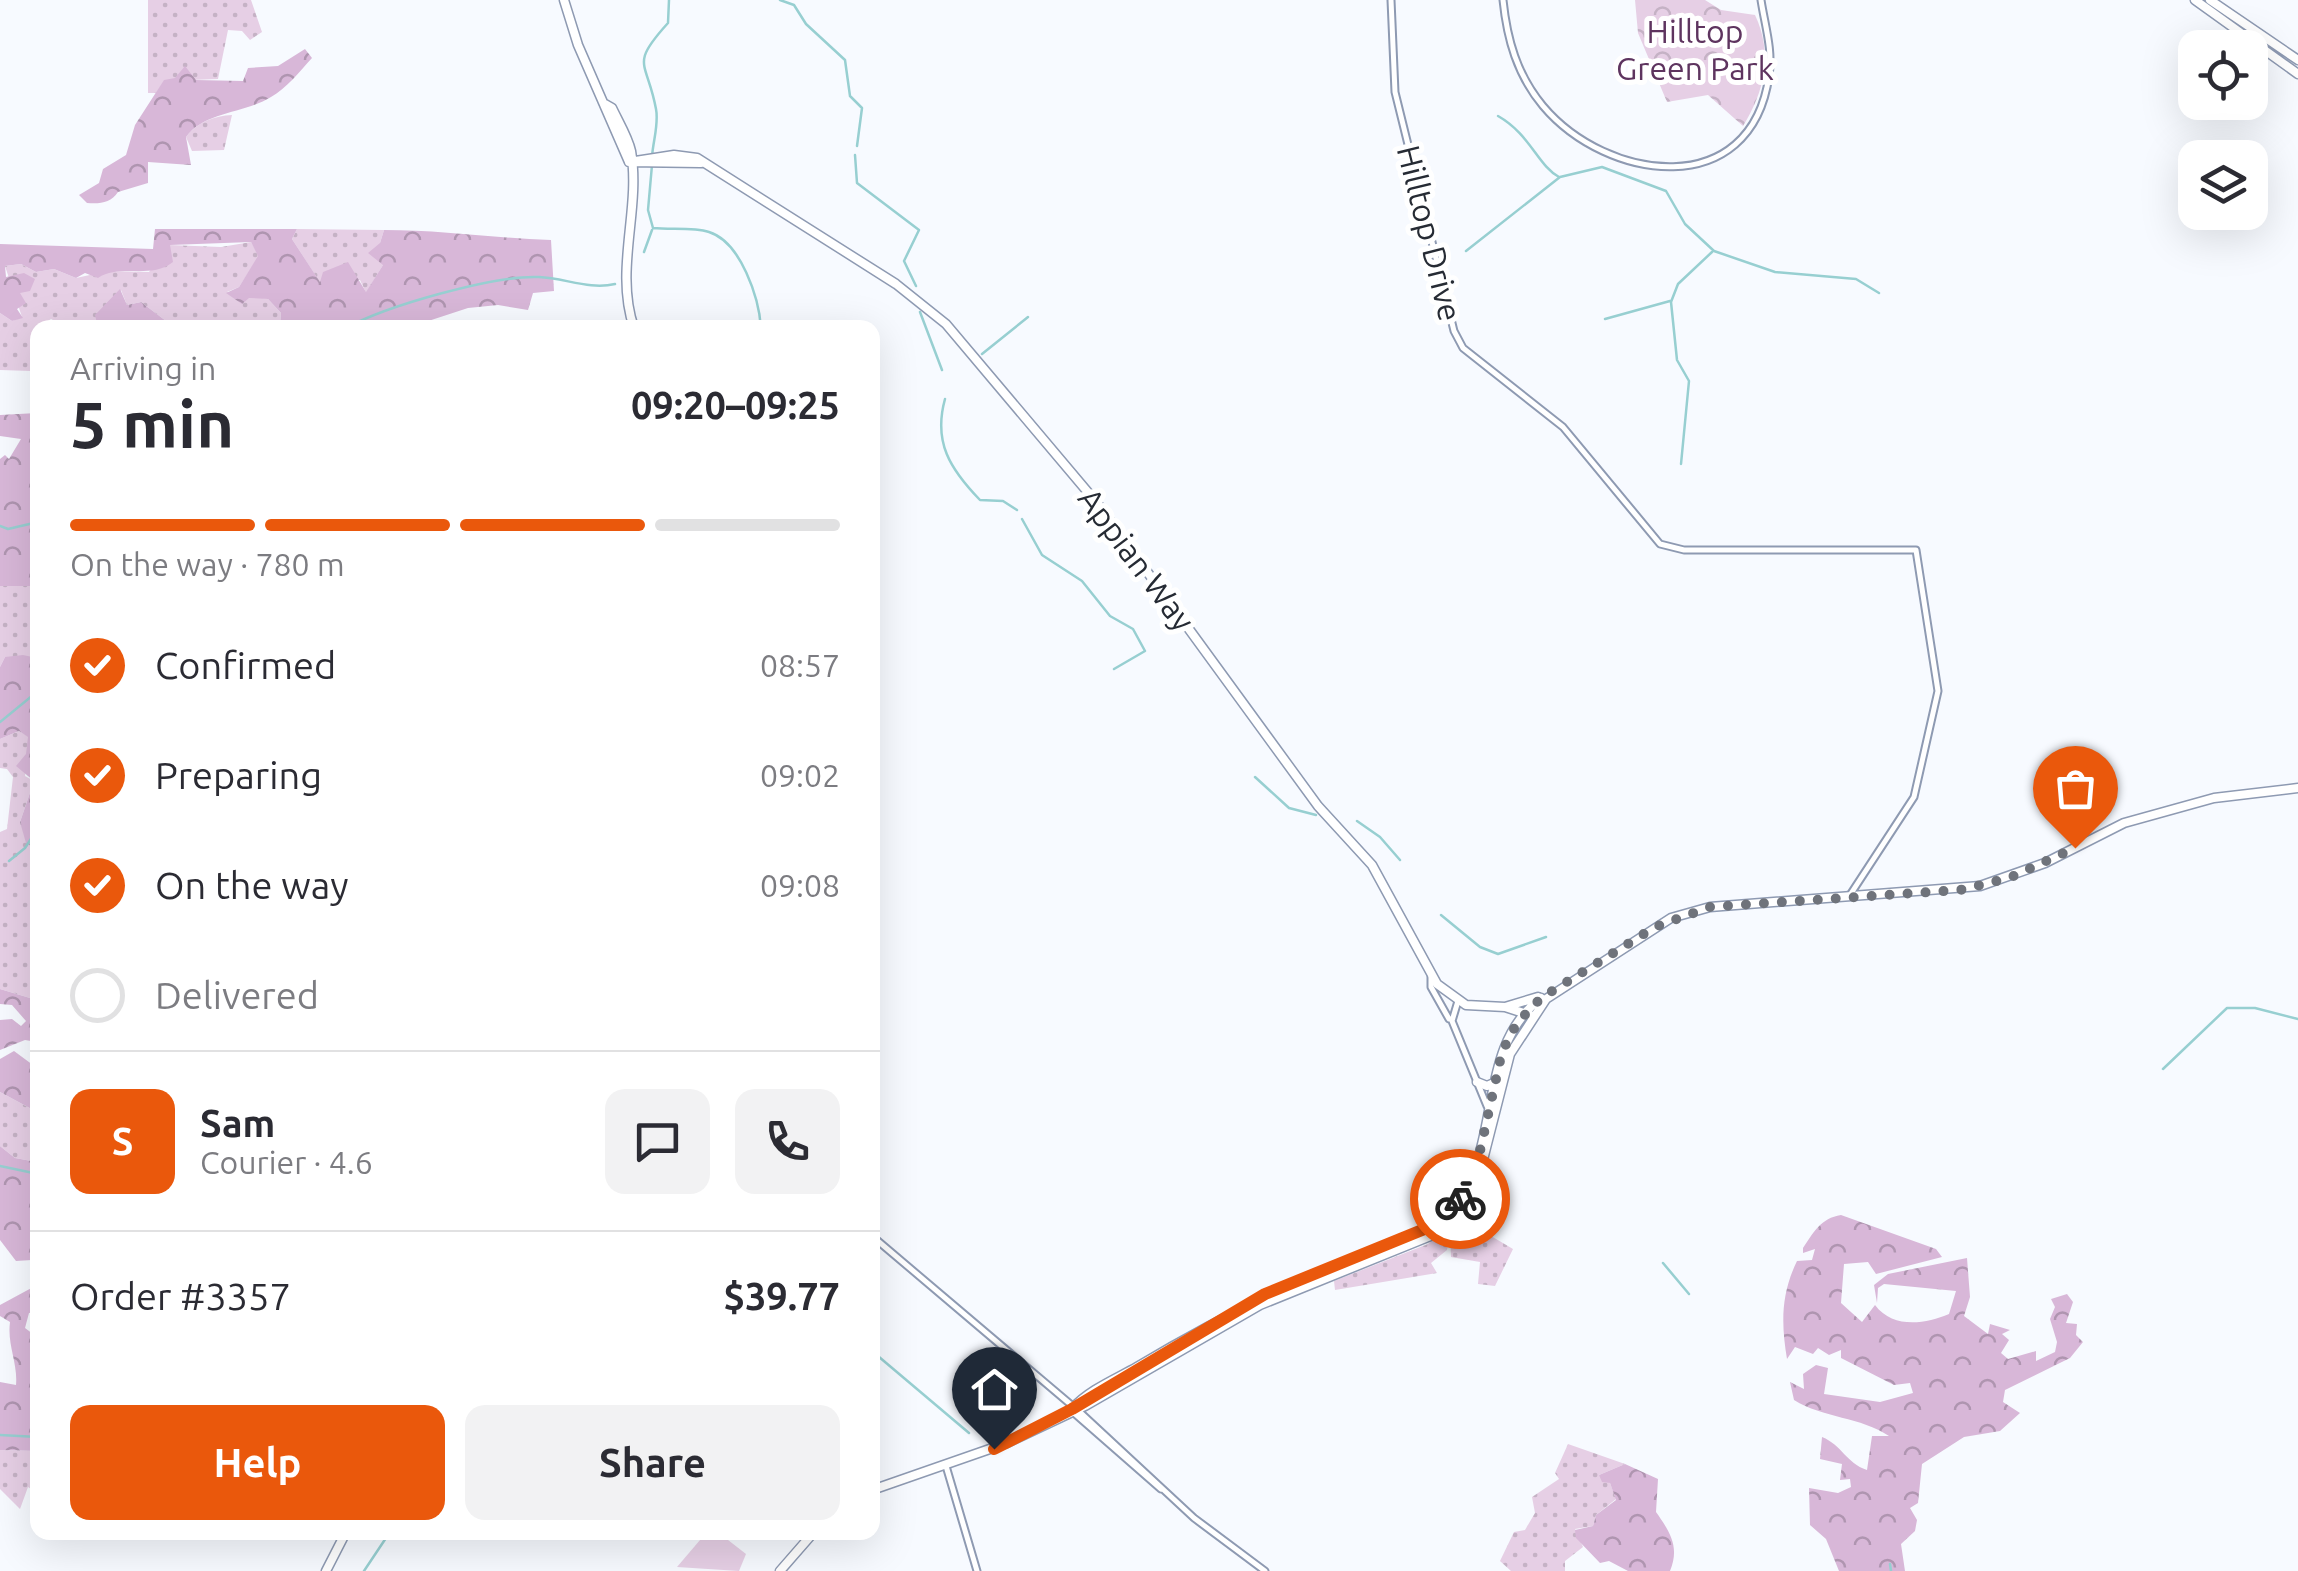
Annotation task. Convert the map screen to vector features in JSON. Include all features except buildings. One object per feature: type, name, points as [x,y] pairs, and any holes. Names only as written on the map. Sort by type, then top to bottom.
[{"type":"main road","points":[[564,0],[604,104],[635,161],[624,272],[633,320]]},
{"type":"main road","points":[[2195,0],[2298,74]]},
{"type":"main road","points":[[2210,0],[2298,60]]},
{"type":"main road","name":"Appian Way","points":[[635,161],[700,163],[896,284],[946,324],[1096,501],[1318,806],[1372,866],[1394,899],[1431,977],[1458,1001]]},
{"type":"main road","points":[[1509,1036],[1544,998],[1686,912],[1948,892],[1997,882],[2124,823],[2214,798],[2298,788]]},
{"type":"main road","points":[[1458,1001],[1471,1006],[1508,1005],[1544,998]]},
{"type":"main road","points":[[1508,1005],[1528,1012]]},
{"type":"main road","points":[[1492,1112],[1494,1082],[1509,1036],[1508,1005]]},
{"type":"main road","points":[[880,1487],[1007,1444],[1265,1294],[1444,1218],[1461,1198],[1476,1169],[1510,1054],[1528,1012]]},
{"type":"main road","points":[[1478,1082],[1487,1086],[1494,1082]]},
{"type":"main road","points":[[326,1571],[342,1540]]},
{"type":"main road","points":[[780,1571],[807,1540]]},
{"type":"street","name":"Hilltop Drive","points":[[1391,0],[1398,107],[1454,331],[1463,348],[1574,438],[1639,524],[1660,544],[1684,550],[1916,550],[1938,691],[1914,797],[1849,898]]},
{"type":"street","points":[[1503,0],[1512,50],[1544,106],[1583,140],[1622,160],[1673,169],[1704,163],[1722,152],[1743,135],[1758,112],[1770,68],[1761,0]]},
{"type":"street","points":[[1431,977],[1431,987],[1452,1022],[1492,1112]]},
{"type":"street","points":[[1452,1022],[1458,1001]]},
{"type":"street","points":[[880,1243],[1072,1409],[1075,1417],[1265,1571]]},
{"type":"street","points":[[946,1466],[978,1571]]},
{"type":"green space","points":[[148,0],[251,0],[262,32],[250,40],[242,31],[228,30],[218,79],[164,81],[156,93],[148,93]]},
{"type":"green space","name":"Hilltop Green Park","points":[[1635,0],[1705,0],[1721,10],[1755,15],[1764,43],[1764,72],[1757,99],[1743,126],[1708,95],[1667,102],[1638,33]]},
{"type":"green space","points":[[305,49],[312,58],[277,94],[203,122],[186,137],[191,165],[148,162],[148,183],[118,192],[101,203],[87,203],[79,195],[99,183],[103,169],[126,155],[135,125],[164,80],[175,78],[185,66],[196,80],[243,81],[248,68],[278,66]]},
{"type":"green space","points":[[232,115],[224,150],[192,151],[186,137],[195,127],[212,118]]},
{"type":"green space","points":[[155,229],[297,229],[292,239],[320,282],[323,272],[348,262],[366,292],[383,265],[368,253],[380,243],[384,230],[551,240],[554,291],[533,293],[528,310],[498,305],[468,308],[431,320],[280,320],[281,313],[268,299],[249,298],[242,304],[226,293],[239,287],[258,256],[251,242],[170,245],[173,262],[164,267],[98,278],[85,273],[76,278],[54,269],[36,272],[21,264],[5,266],[6,277],[24,273],[35,279],[30,291],[20,293],[26,303],[17,309],[23,318],[12,321],[0,313],[0,244],[153,249]]},
{"type":"green space","points":[[297,229],[384,230],[380,243],[383,265],[366,293],[360,280],[321,284],[292,239]]},
{"type":"green space","points":[[251,242],[259,256],[239,287],[227,292],[268,299],[281,313],[280,320],[165,320],[141,302],[127,305],[121,290],[102,320],[30,320],[30,371],[0,370],[0,313],[12,321],[22,317],[5,266],[21,264],[36,272],[54,269],[76,278],[108,271],[149,272],[169,245],[221,247]]},
{"type":"green space","points":[[120,289],[127,305],[141,302],[165,320],[96,320],[95,315]]},
{"type":"green space","points":[[30,413],[30,586],[0,586],[0,459],[5,455],[9,459],[21,439],[0,436],[0,415]]},
{"type":"green space","points":[[0,586],[30,586],[30,658],[5,657],[0,667]]},
{"type":"green space","points":[[30,656],[30,778],[16,766],[26,754],[28,737],[19,731],[0,739],[0,667],[5,657]]},
{"type":"green space","points":[[19,731],[29,737],[25,776],[30,779],[30,793],[20,822],[30,837],[30,998],[0,989],[0,832],[7,829],[13,777],[7,769],[0,768],[0,739]]},
{"type":"green space","points":[[30,793],[30,845],[20,822]]},
{"type":"green space","points":[[0,989],[30,998],[30,1041],[0,1050],[0,1020],[12,1019],[21,1026],[26,1021],[12,1005],[0,1004]]},
{"type":"green space","points":[[14,1051],[30,1063],[30,1108],[0,1092],[0,1059]]},
{"type":"green space","points":[[0,1092],[30,1108],[30,1161],[15,1158],[0,1146]]},
{"type":"green space","points":[[0,1146],[15,1158],[30,1161],[30,1260],[16,1261],[0,1240]]},
{"type":"green space","points":[[1471,1210],[1491,1236],[1513,1249],[1495,1286],[1478,1284],[1480,1262],[1451,1257],[1450,1233],[1447,1250],[1431,1263],[1437,1273],[1335,1290],[1334,1281],[1428,1244]]},
{"type":"green space","points":[[1841,1215],[1936,1249],[1942,1257],[1876,1274],[1868,1262],[1844,1264],[1841,1303],[1862,1322],[1875,1305],[1900,1321],[1930,1320],[1949,1314],[1956,1291],[1884,1284],[1878,1288],[1877,1303],[1874,1285],[1888,1274],[1967,1258],[1970,1297],[1964,1316],[1988,1334],[1990,1324],[2010,1330],[2002,1334],[2009,1340],[2001,1353],[2008,1359],[2036,1351],[2036,1361],[2055,1352],[2057,1342],[2050,1319],[2055,1307],[2051,1299],[2067,1294],[2073,1302],[2066,1323],[2077,1324],[2076,1335],[2083,1342],[2070,1358],[2005,1390],[2003,1402],[2020,1413],[2000,1431],[1964,1437],[1922,1464],[1918,1503],[1910,1508],[1917,1520],[1915,1531],[1901,1544],[1905,1571],[1839,1571],[1826,1539],[1810,1525],[1809,1488],[1838,1493],[1851,1487],[1850,1479],[1840,1480],[1842,1464],[1820,1459],[1822,1437],[1867,1470],[1872,1436],[1889,1436],[1794,1400],[1790,1382],[1804,1389],[1803,1374],[1816,1365],[1828,1368],[1824,1394],[1880,1402],[1913,1393],[1910,1383],[1894,1385],[1841,1358],[1841,1350],[1829,1355],[1818,1348],[1813,1354],[1795,1347],[1787,1359],[1784,1309],[1792,1273],[1797,1261],[1812,1260],[1815,1249],[1803,1253],[1803,1248],[1814,1232],[1828,1219]]},
{"type":"green space","points":[[30,1289],[30,1313],[25,1328],[30,1332],[30,1451],[0,1450],[0,1382],[16,1385],[16,1377],[10,1322],[0,1316],[0,1305]]},
{"type":"green space","points":[[1568,1444],[1625,1464],[1599,1475],[1610,1483],[1616,1499],[1596,1515],[1593,1526],[1575,1529],[1583,1547],[1565,1561],[1565,1571],[1511,1571],[1500,1561],[1514,1532],[1525,1530],[1535,1513],[1532,1497],[1559,1479],[1555,1473]]},
{"type":"green space","points":[[0,1450],[30,1451],[30,1488],[20,1509],[0,1489]]},
{"type":"green space","points":[[1625,1464],[1658,1479],[1656,1512],[1674,1547],[1670,1571],[1628,1571],[1609,1561],[1600,1563],[1576,1538],[1575,1530],[1593,1526],[1596,1515],[1616,1500],[1610,1483],[1602,1482],[1599,1475]]},
{"type":"green space","points":[[700,1540],[728,1540],[746,1554],[739,1571],[677,1567]]},
{"type":"waterway","points":[[652,157],[657,115],[644,64],[648,48],[668,23],[669,0]]},
{"type":"waterway","points":[[780,0],[794,5],[806,24],[845,60],[850,96],[862,108],[857,146]]},
{"type":"waterway","points":[[1498,116],[1559,177]]},
{"type":"waterway","points":[[855,155],[857,183],[919,230],[904,261],[916,286]]},
{"type":"waterway","points":[[652,165],[648,210],[653,228],[696,230],[720,238],[746,272],[760,320]]},
{"type":"waterway","points":[[1466,251],[1560,177],[1602,167],[1666,191],[1685,224],[1714,251],[1775,272],[1856,279],[1879,293]]},
{"type":"waterway","points":[[644,252],[652,230]]},
{"type":"waterway","points":[[1681,464],[1689,381],[1677,360],[1671,302],[1678,284],[1712,252]]},
{"type":"waterway","points":[[362,320],[495,281],[539,277],[596,286],[615,284]]},
{"type":"waterway","points":[[1605,319],[1670,301]]},
{"type":"waterway","points":[[920,312],[942,370]]},
{"type":"waterway","points":[[982,354],[1028,317]]},
{"type":"waterway","points":[[945,399],[943,442],[960,477],[980,500],[1003,501],[1017,510]]},
{"type":"waterway","points":[[1022,519],[1042,555],[1082,581],[1110,616],[1133,629],[1145,651],[1114,669]]},
{"type":"waterway","points":[[0,526],[8,529],[30,524]]},
{"type":"waterway","points":[[0,722],[30,698]]},
{"type":"waterway","points":[[1255,777],[1289,808],[1316,815]]},
{"type":"waterway","points":[[1357,821],[1380,837],[1400,860]]},
{"type":"waterway","points":[[9,861],[30,840]]},
{"type":"waterway","points":[[1441,915],[1480,947],[1498,954],[1546,937]]},
{"type":"waterway","points":[[2163,1069],[2227,1008],[2255,1008],[2298,1019]]},
{"type":"waterway","points":[[0,1166],[30,1172]]},
{"type":"waterway","points":[[1663,1263],[1689,1294]]},
{"type":"waterway","points":[[880,1358],[969,1433]]},
{"type":"waterway","points":[[0,1435],[30,1437]]},
{"type":"waterway","points":[[364,1571],[385,1540]]},
{"type":"waterway","points":[[1890,1564],[1891,1571]]},
{"type":"way so far","points":[[1460,1199],[1476,1169],[1502,1052],[1517,1023],[1541,998],[1546,999],[1655,927],[1686,912],[1710,907],[1960,890],[2009,878],[2075,848]]},
{"type":"route","points":[[994,1449],[1072,1409],[1265,1294],[1427,1228],[1444,1218],[1460,1199]]}]
